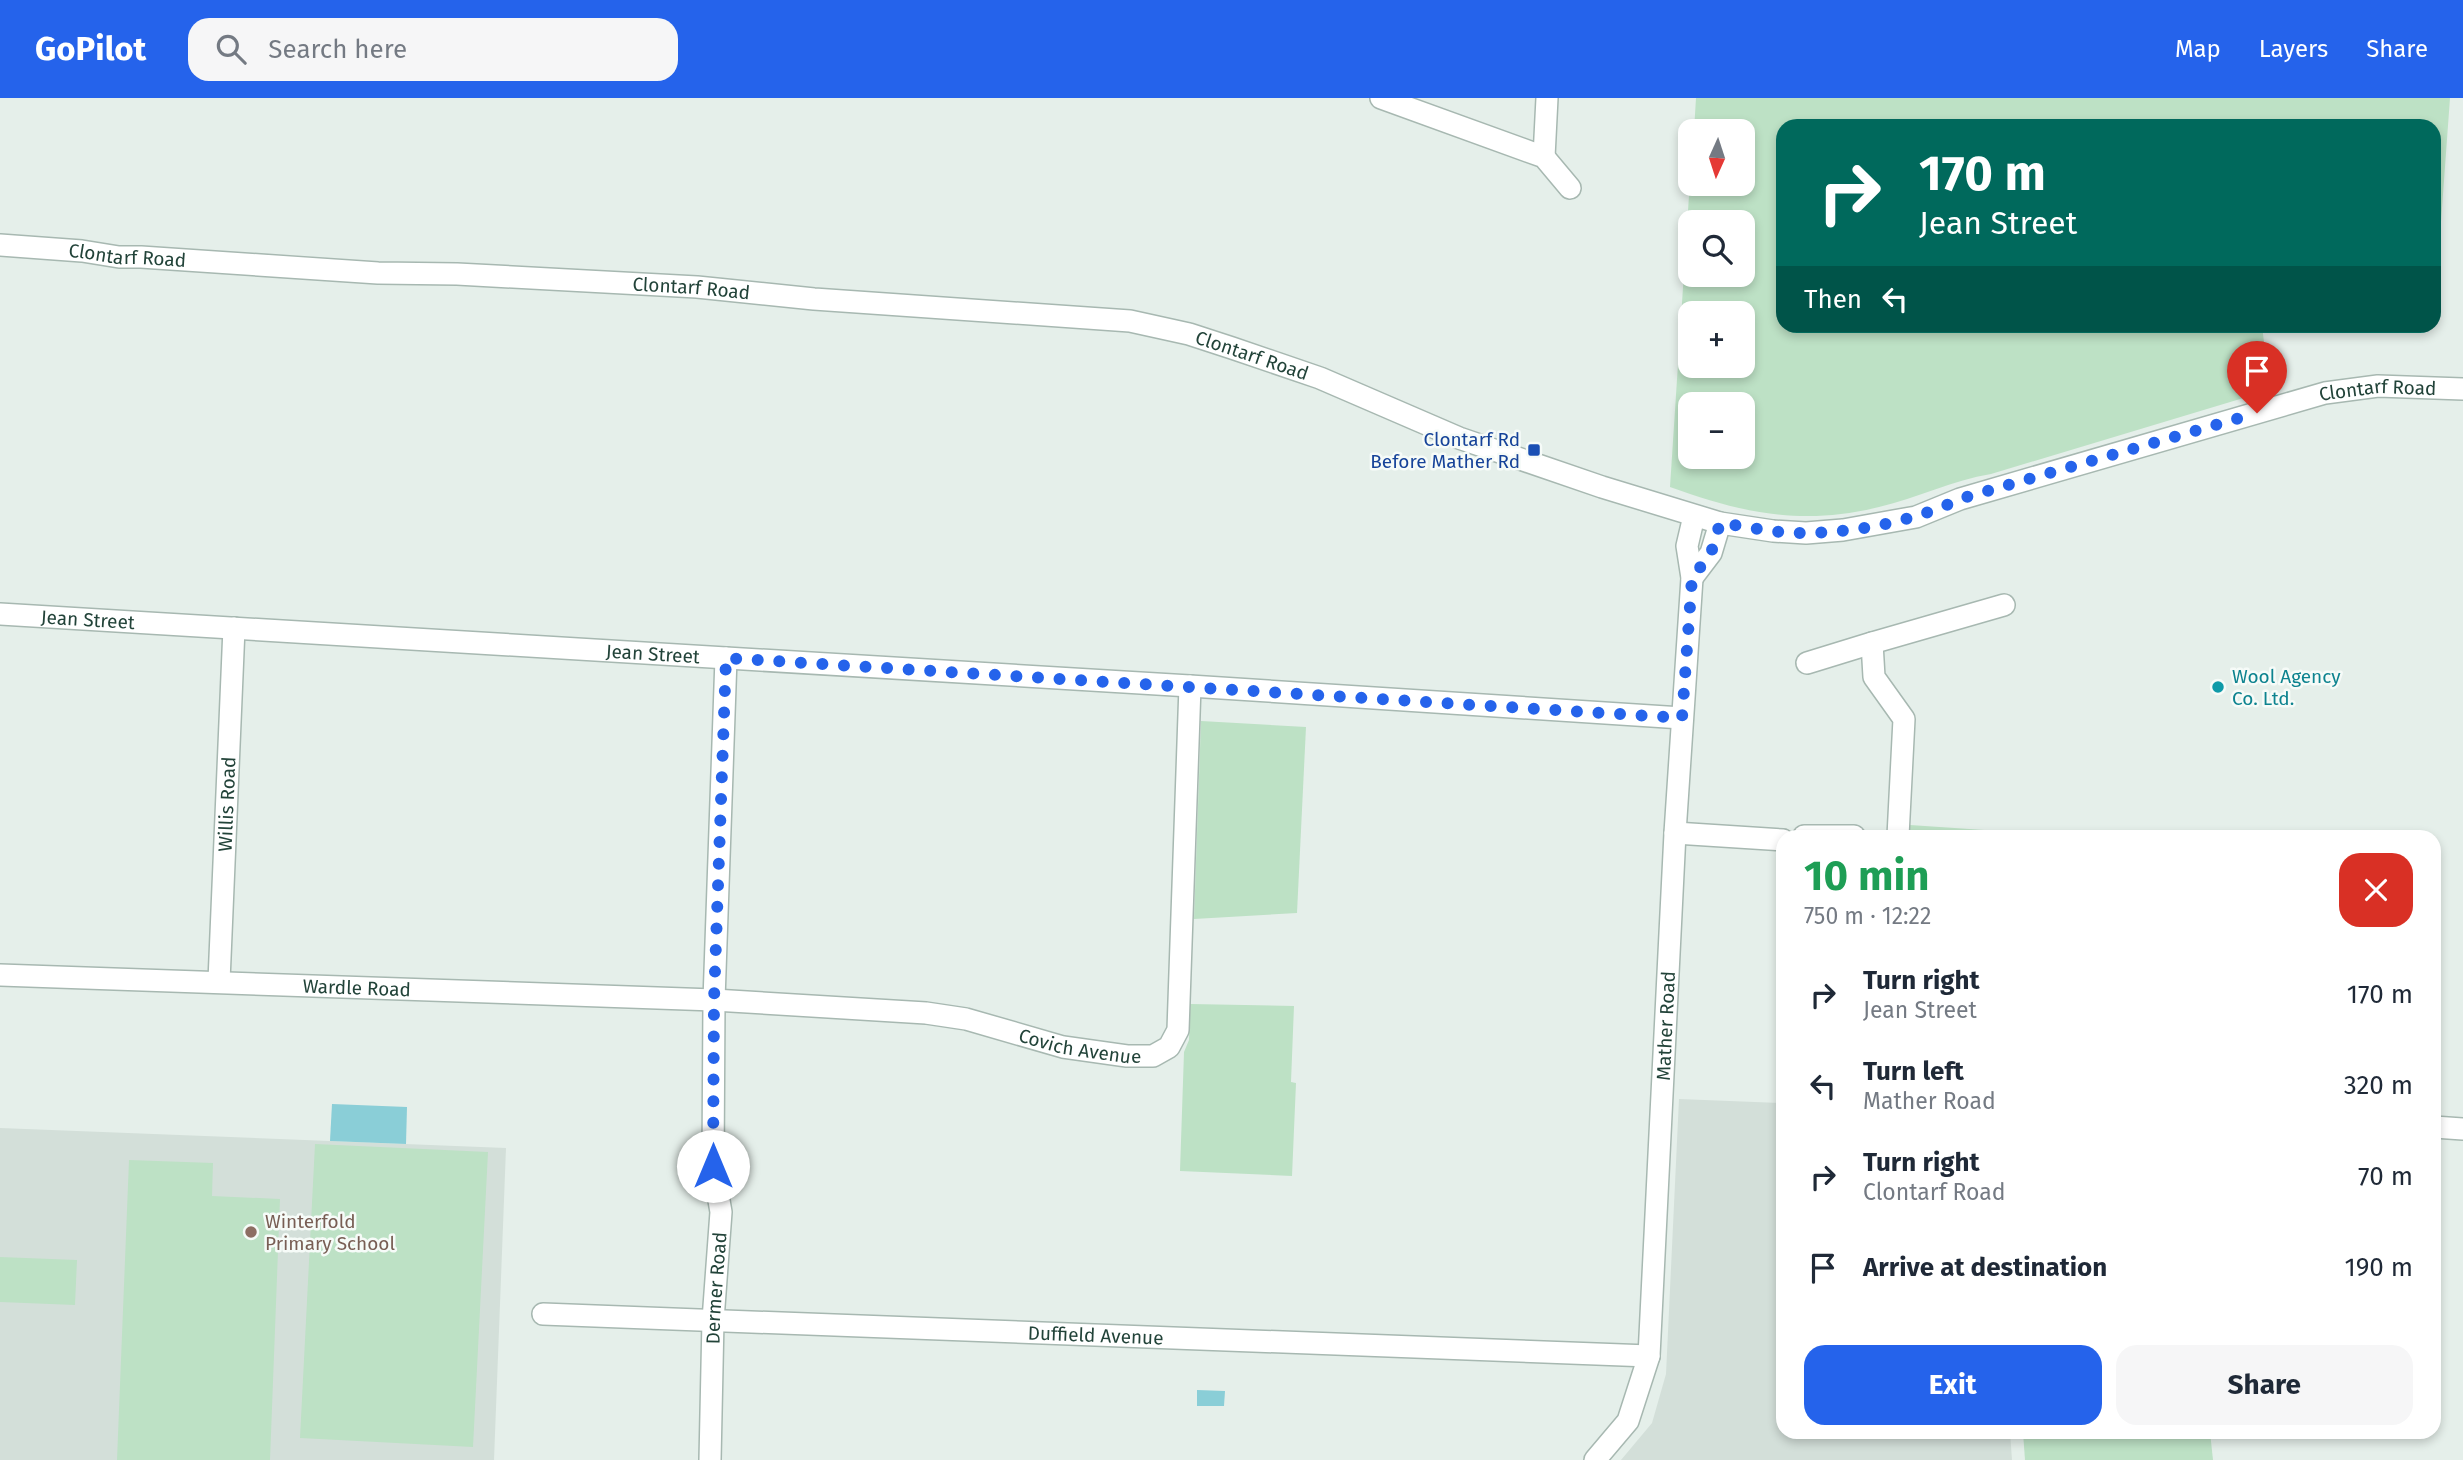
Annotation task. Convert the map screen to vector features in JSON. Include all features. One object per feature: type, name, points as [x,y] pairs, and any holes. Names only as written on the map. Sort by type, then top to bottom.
[{"type":"street","points":[[1381,98],[1545,157],[1570,188]]},
{"type":"street","points":[[1545,157],[1547,98]]},
{"type":"street","name":"Clontarf Road","points":[[0,245],[82,251],[119,257],[378,274],[457,274],[697,286],[814,299],[1130,321],[1189,334],[1320,378],[1459,438],[1694,516],[1720,523],[1806,533],[1916,517],[1960,499],[2325,393],[2378,386],[2463,389]]},
{"type":"street","name":"Mather Road","points":[[1595,1460],[1628,1421],[1649,1356],[1675,833],[1692,578],[1687,546],[1694,516]]},
{"type":"street","points":[[1692,578],[1711,553],[1720,523]]},
{"type":"street","points":[[1807,663],[2004,606]]},
{"type":"street","name":"Jean Street","points":[[0,614],[1682,718]]},
{"type":"street","name":"Willis Road","points":[[219,981],[234,628]]},
{"type":"street","points":[[1872,643],[1874,677],[1904,719],[1898,830]]},
{"type":"street","name":"Dermer Road","points":[[710,1460],[713,1320],[722,1212],[713,1166],[714,1000],[726,658]]},
{"type":"street","name":"Covich Avenue","points":[[714,1000],[940,1015],[966,1019],[1063,1047],[1127,1056],[1153,1056],[1169,1047],[1178,1030],[1190,686]]},
{"type":"street","points":[[1675,833],[1776,839]]},
{"type":"street","name":"Wardle Road","points":[[0,975],[714,1000]]},
{"type":"street","points":[[2441,1127],[2463,1129]]},
{"type":"street","name":"Duffield Avenue","points":[[543,1314],[1649,1356]]},
{"type":"shaded area","points":[[1679,1099],[1776,1103],[1776,1439],[2010,1439],[2012,1460],[1621,1460],[1652,1423],[1666,1374]]},
{"type":"shaded area","name":"Winterfold Primary School","points":[[0,1128],[506,1148],[494,1460],[0,1460]]},
{"type":"green space","points":[[1696,98],[2450,98],[2441,222],[2441,119],[1776,119],[1776,333],[2263,333],[2270,390],[1893,503],[1851,513],[1825,516],[1773,514],[1722,504],[1670,487],[1678,364],[1678,378],[1755,378],[1755,301],[1682,301],[1683,287],[1755,287],[1755,210],[1688,210],[1689,196],[1755,196],[1755,119],[1695,119]]},
{"type":"green space","points":[[1201,721],[1306,727],[1297,913],[1194,919]]},
{"type":"green space","points":[[1910,825],[1984,830],[1910,830]]},
{"type":"green space","points":[[1190,1004],[1294,1006],[1291,1082],[1296,1083],[1292,1176],[1180,1171],[1184,1052],[1189,1040]]},
{"type":"green space","points":[[315,1144],[488,1152],[473,1447],[300,1438]]},
{"type":"green space","points":[[129,1160],[213,1163],[212,1196],[280,1199],[270,1460],[117,1460]]},
{"type":"green space","points":[[0,1257],[77,1260],[75,1305],[0,1302]]},
{"type":"green space","points":[[2024,1439],[2211,1439],[2213,1460],[2025,1460]]},
{"type":"water","points":[[332,1104],[407,1107],[406,1144],[330,1141]]},
{"type":"water","points":[[1197,1390],[1225,1391],[1224,1406],[1197,1406]]},
{"type":"place","name":"Clontarf Rd Before Mather Rd","points":[[1534,450]]},
{"type":"place","name":"Wool Agency Co. Ltd.","points":[[2218,687]]},
{"type":"place","name":"Winterfold Primary School","points":[[251,1232]]},
{"type":"route","points":[[713,1166],[714,1000],[726,658],[1682,718],[1692,578],[1711,553],[1720,523],[1806,533],[1843,530],[1916,517],[1960,499],[2257,413]]}]
